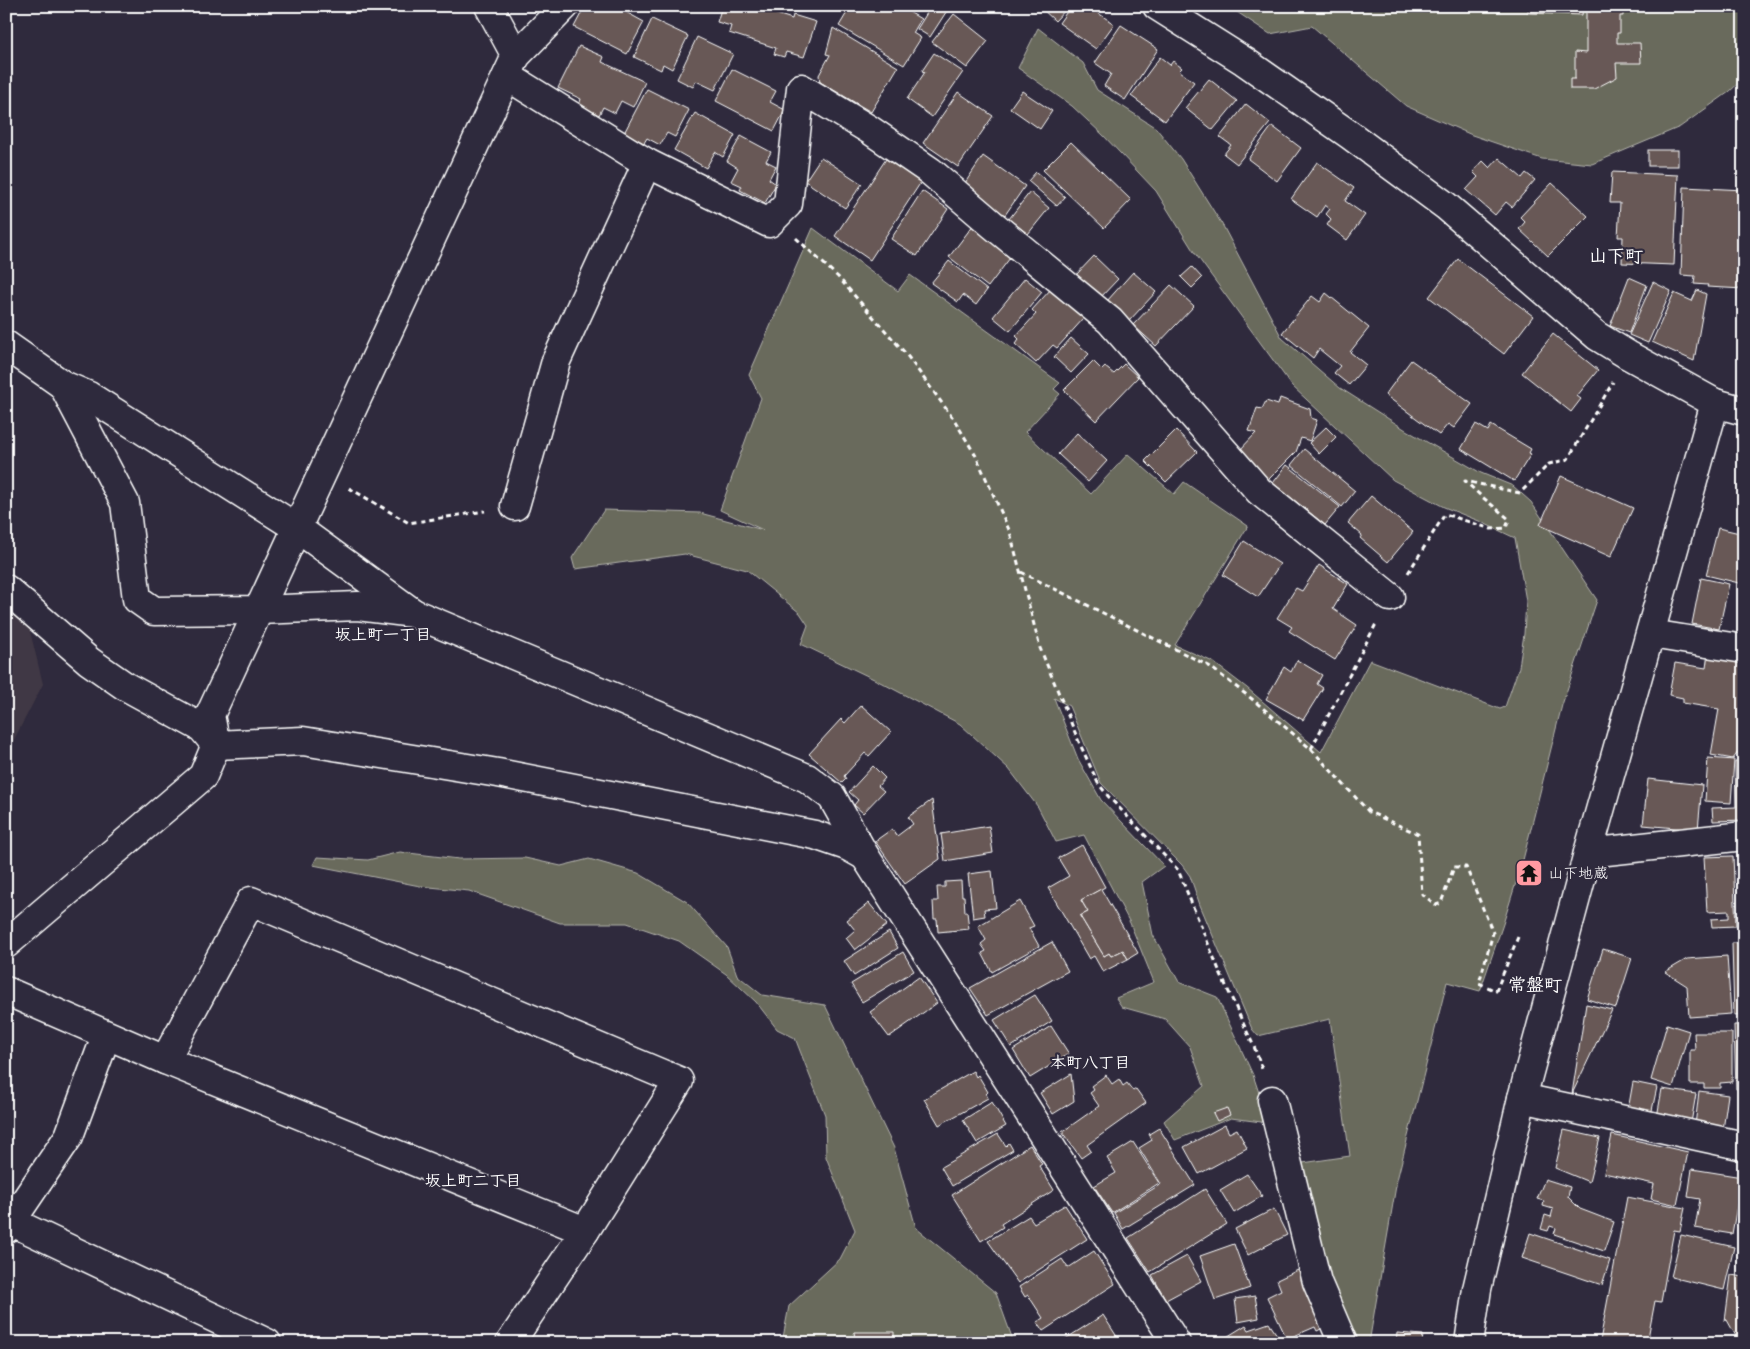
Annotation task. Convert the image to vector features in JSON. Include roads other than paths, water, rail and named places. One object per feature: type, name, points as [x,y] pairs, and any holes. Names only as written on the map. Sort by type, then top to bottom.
[{"type":"street","points":[[489,6],[512,66],[647,163],[769,223],[788,204],[801,88],[870,130],[930,171],[1110,321],[1259,491],[1390,597]]},
{"type":"street","points":[[6,944],[203,776],[216,745],[210,716],[512,66],[565,6]]},
{"type":"street","points":[[1157,6],[1244,61],[1430,194],[1598,336],[1628,355],[1715,403],[1744,411]]},
{"type":"street","points":[[515,506],[556,361],[647,163]]},
{"type":"street","points":[[6,345],[63,385],[89,396],[297,528],[413,613],[807,778],[832,797],[865,856],[1176,1343]]},
{"type":"street","points":[[63,385],[125,503],[137,599],[154,611],[259,610],[358,606],[413,613]]},
{"type":"street","points":[[1469,1343],[1477,1289],[1522,1098],[1588,853],[1715,403]]},
{"type":"street","points":[[6,589],[89,661],[125,686],[202,728],[216,745]]},
{"type":"street","points":[[1651,634],[1744,648]]},
{"type":"street","points":[[216,745],[303,741],[498,773],[815,835],[847,846],[865,856]]},
{"type":"street","points":[[1588,853],[1744,836]]},
{"type":"street","points":[[164,1060],[251,901],[679,1081],[585,1231],[510,1343]]},
{"type":"street","points":[[6,991],[106,1036],[585,1231]]},
{"type":"street","points":[[106,1036],[69,1136],[8,1223],[224,1334],[267,1343]]},
{"type":"street","points":[[1522,1098],[1744,1146]]},
{"type":"street","points":[[1272,1100],[1317,1282],[1343,1343]]},
{"type":"place","name":"山下地蔵","points":[[1529,873]]},
{"type":"district","name":"山下町","points":[[1616,256]]},
{"type":"district","name":"坂上町一丁目","points":[[383,634]]},
{"type":"district","name":"常盤町","points":[[1535,985]]},
{"type":"district","name":"本町八丁目","points":[[1090,1062]]},
{"type":"district","name":"坂上町二丁目","points":[[473,1180]]}]
